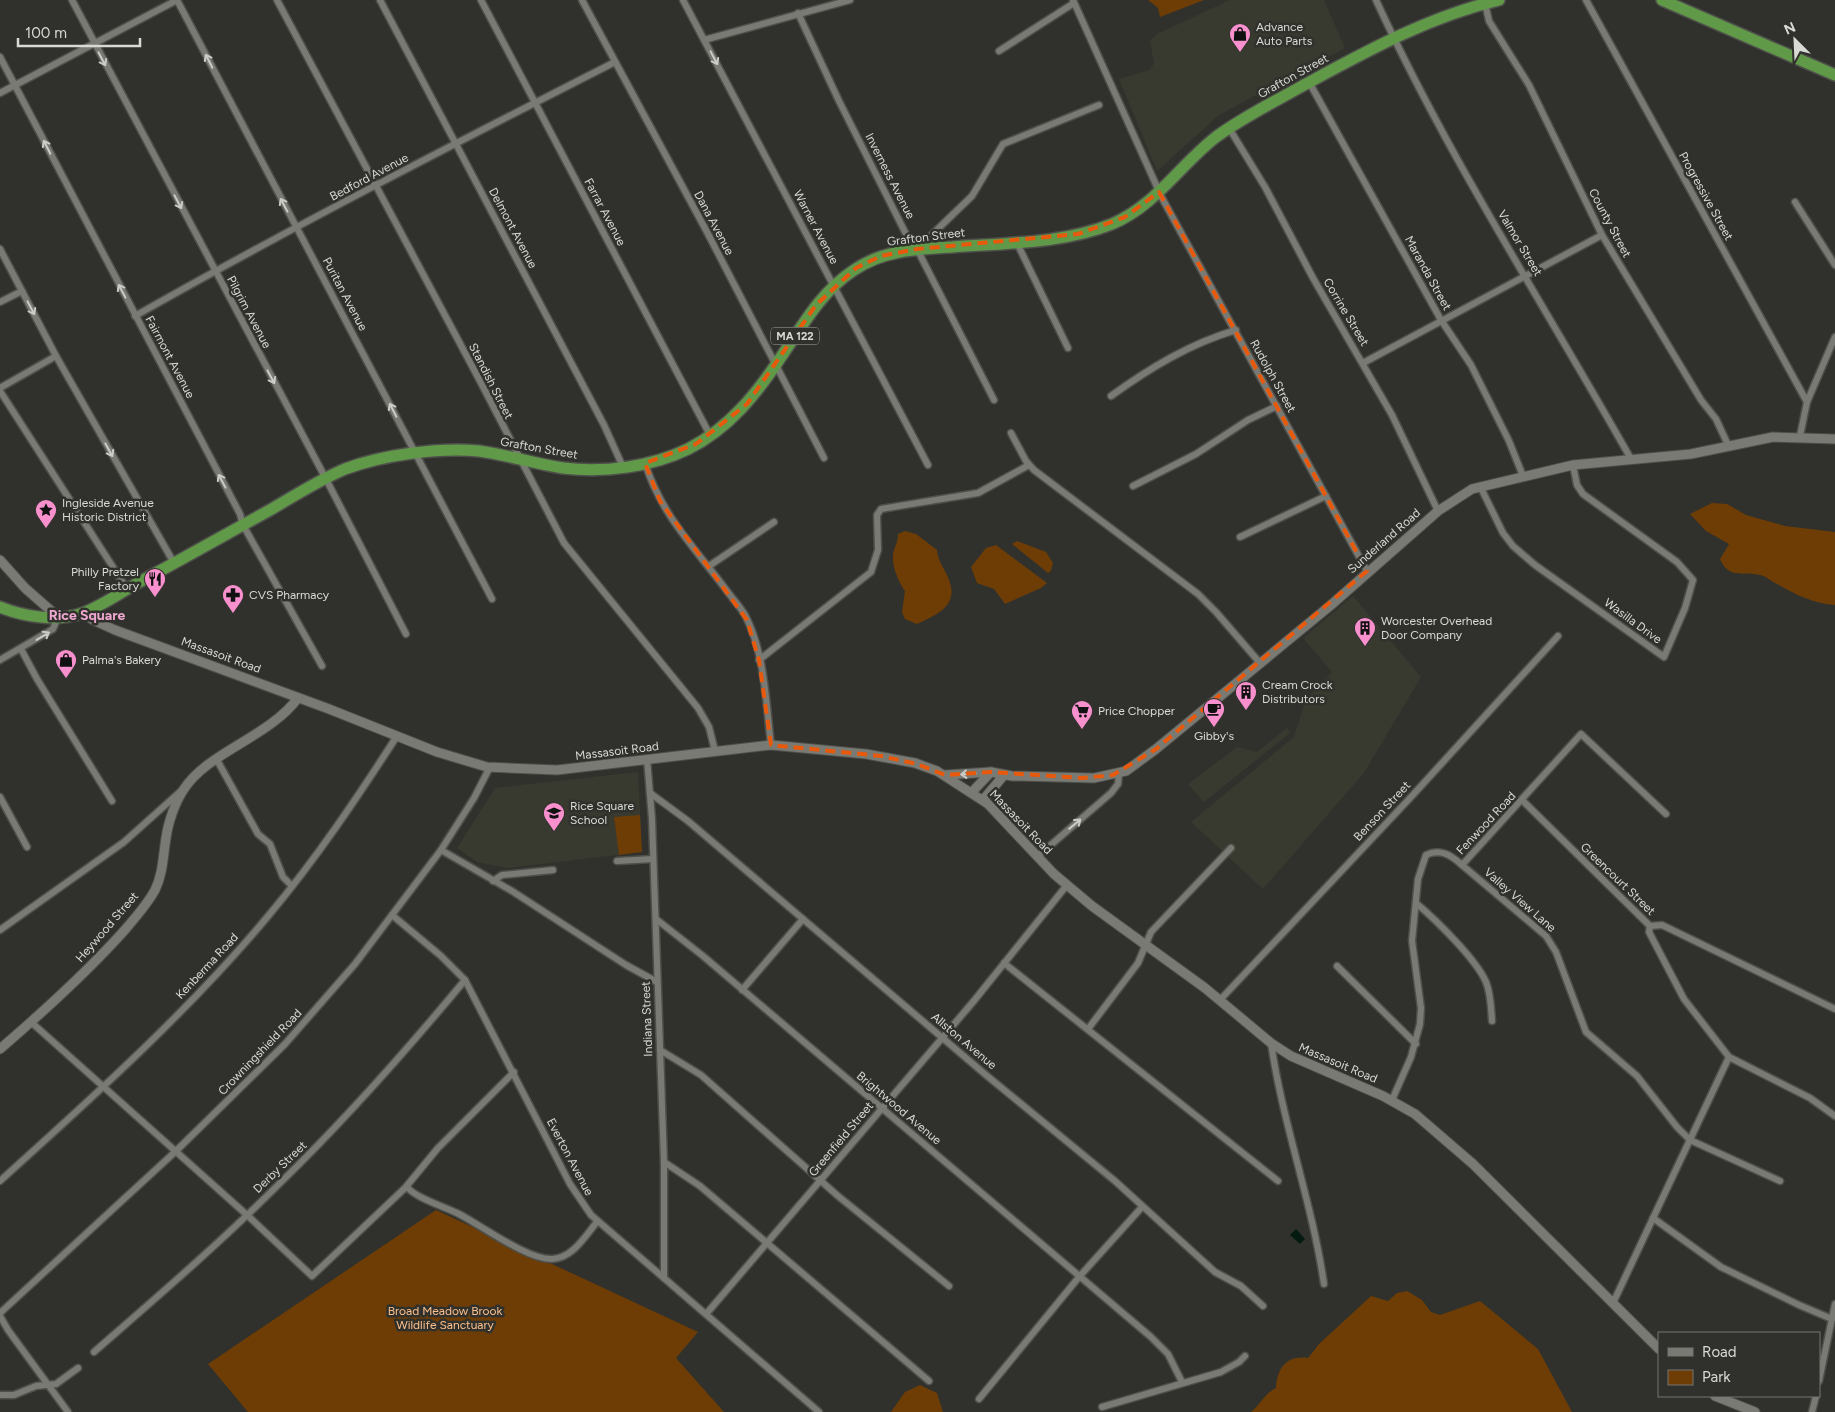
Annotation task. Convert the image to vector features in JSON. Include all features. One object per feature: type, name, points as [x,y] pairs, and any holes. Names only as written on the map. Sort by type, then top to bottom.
[{"type":"highway","name":"Grafton Street","points":[[0,607],[34,616],[58,617],[82,613],[326,479],[361,464],[415,454],[466,450],[575,469],[623,467],[645,463],[685,450],[710,435],[747,404],[816,305],[834,284],[869,261],[917,249],[1071,235],[1103,227],[1125,217],[1159,192],[1200,151],[1229,128],[1309,82],[1392,38],[1439,18],[1485,2],[1498,0]]},
{"type":"highway","points":[[1662,0],[1835,75]]},
{"type":"main road","name":"Sunderland Road","points":[[945,775],[991,772],[1004,775],[1082,778],[1120,773],[1146,757],[1331,605],[1438,510],[1457,497],[1480,486],[1573,465],[1691,454],[1773,436],[1835,439]]},
{"type":"main road","points":[[0,560],[24,588],[58,617]]},
{"type":"main road","name":"Massasoit Road","points":[[82,613],[115,630],[437,752],[490,767],[557,770],[771,745],[880,756],[915,763],[945,775],[983,800],[1066,885],[1220,1000],[1271,1043],[1291,1056],[1392,1100],[1415,1114],[1473,1164],[1658,1348]]},
{"type":"main road","name":"Heywood Street","points":[[0,1050],[111,944],[155,890],[162,873],[166,836],[176,804],[184,788],[217,760],[274,723],[286,713],[298,698]]},
{"type":"main road","points":[[972,792],[991,772]]},
{"type":"main road","points":[[983,800],[1004,775]]},
{"type":"main road","points":[[1717,1397],[1755,1412]]},
{"type":"street","name":"Pilgrim Avenue","points":[[72,0],[406,634]]},
{"type":"street","points":[[0,93],[177,0]]},
{"type":"street","name":"Puritan Avenue","points":[[177,0],[492,599]]},
{"type":"street","name":"Standish Street","points":[[277,0],[480,380],[519,459],[564,543],[698,708],[709,727],[715,751]]},
{"type":"street","name":"Delmont Avenue","points":[[380,0],[604,426],[623,467]]},
{"type":"street","name":"Farrar Avenue","points":[[481,0],[710,435]]},
{"type":"street","name":"Dana Avenue","points":[[582,0],[824,458]]},
{"type":"street","name":"Warner Avenue","points":[[683,0],[928,465]]},
{"type":"street","points":[[704,40],[850,0]]},
{"type":"street","name":"Valmor Street","points":[[1376,0],[1392,38],[1464,172],[1526,276],[1630,459]]},
{"type":"street","name":"Progressive Street","points":[[1586,0],[1807,402]]},
{"type":"street","points":[[999,50],[1073,1]]},
{"type":"street","name":"Rudolph Street","points":[[1073,1],[1159,192],[1368,571]]},
{"type":"street","name":"County Street","points":[[1485,2],[1489,20],[1529,85],[1602,235],[1701,400],[1716,419],[1729,447]]},
{"type":"street","name":"Inverness Avenue","points":[[798,13],[839,101],[994,400]]},
{"type":"street","name":"Fairmont Avenue","points":[[0,57],[240,514],[243,525],[322,666]]},
{"type":"street","name":"Bedford Avenue","points":[[135,316],[215,271],[535,101],[615,62]]},
{"type":"street","name":"Maranda Street","points":[[1309,82],[1441,320],[1472,365],[1509,441],[1523,476]]},
{"type":"street","points":[[917,249],[972,196],[1003,144],[1099,105]]},
{"type":"street","name":"Corrine Street","points":[[1229,128],[1262,182],[1313,278],[1363,363],[1397,426],[1438,510]]},
{"type":"street","points":[[1795,202],[1835,265]]},
{"type":"street","points":[[1363,363],[1602,235]]},
{"type":"street","points":[[1016,241],[1068,348]]},
{"type":"street","points":[[0,249],[56,356],[174,563]]},
{"type":"street","points":[[0,302],[22,290]]},
{"type":"street","points":[[1111,396],[1178,353],[1201,341],[1236,330]]},
{"type":"street","points":[[1800,436],[1807,402],[1835,337]]},
{"type":"street","points":[[56,356],[0,390],[127,589]]},
{"type":"street","points":[[1133,486],[1196,454],[1248,420],[1277,406]]},
{"type":"street","points":[[1011,433],[1029,465],[1198,594],[1260,663]]},
{"type":"street","points":[[645,463],[660,501],[686,540],[709,566],[744,614],[753,636],[759,660],[771,745]]},
{"type":"street","points":[[759,660],[871,572],[878,550],[877,515],[881,509],[978,493],[1029,465]]},
{"type":"street","name":"Wasilla Drive","points":[[1480,486],[1503,533],[1514,546],[1540,568],[1664,657],[1685,608],[1693,580],[1678,562],[1583,494],[1577,485],[1573,465]]},
{"type":"street","points":[[1240,537],[1326,496]]},
{"type":"street","points":[[709,566],[774,522]]},
{"type":"street","points":[[0,660],[53,630],[58,617]]},
{"type":"street","name":"Benson Street","points":[[1220,1000],[1411,797],[1558,636]]},
{"type":"street","points":[[21,648],[37,679],[112,801]]},
{"type":"street","name":"Fenwood Road","points":[[1392,1100],[1416,1044],[1421,1016],[1412,941],[1420,870],[1426,855],[1435,852],[1446,853],[1462,865],[1523,801],[1581,734],[1666,814]]},
{"type":"street","name":"Kenberma Road","points":[[0,1181],[150,1042],[232,957],[292,886],[343,819],[397,736]]},
{"type":"street","name":"Indiana Street","points":[[647,759],[656,918],[664,1162],[664,1278]]},
{"type":"street","points":[[217,760],[258,834],[270,844],[283,877],[292,886]]},
{"type":"street","name":"Crowningshield Road","points":[[0,1314],[176,1151],[286,1044],[355,964],[440,850],[474,798],[490,767]]},
{"type":"street","points":[[1038,856],[1111,793],[1118,784],[1120,773]]},
{"type":"street","points":[[0,930],[124,842],[184,788]]},
{"type":"street","name":"Allston Avenue","points":[[650,793],[688,821],[1115,1181],[1215,1272],[1241,1286],[1264,1306]]},
{"type":"street","points":[[0,797],[27,847]]},
{"type":"street","name":"Greencourt Street","points":[[1523,801],[1650,926],[1648,932],[1684,1000],[1729,1057],[1810,1098],[1835,1116]]},
{"type":"street","points":[[1088,1029],[1138,963],[1151,932],[1231,848]]},
{"type":"street","points":[[440,850],[494,881],[626,965],[657,982]]},
{"type":"street","points":[[617,861],[653,859]]},
{"type":"street","name":"Valley View Lane","points":[[1462,865],[1549,940],[1556,952],[1586,1032],[1637,1076],[1677,1127],[1690,1140],[1780,1181]]},
{"type":"street","points":[[494,881],[502,875],[553,870]]},
{"type":"street","name":"Greenfield Street","points":[[707,1313],[942,1037],[1066,885]]},
{"type":"street","points":[[1416,903],[1438,923],[1481,974],[1489,994],[1492,1021]]},
{"type":"street","name":"Everton Avenue","points":[[392,915],[441,956],[465,980],[570,1184],[597,1222],[707,1313],[819,1412]]},
{"type":"street","name":"Brightwood Avenue","points":[[656,918],[696,949],[1127,1316],[1161,1346],[1182,1382]]},
{"type":"street","points":[[742,990],[803,918]]},
{"type":"street","points":[[1650,926],[1662,925],[1835,1009]]},
{"type":"street","points":[[1004,963],[1278,1181]]},
{"type":"street","points":[[1337,966],[1416,1044]]},
{"type":"street","name":"Derby Street","points":[[94,1352],[247,1214],[350,1112],[465,980]]},
{"type":"street","points":[[31,1022],[247,1214],[312,1276],[407,1186],[438,1148],[514,1072]]},
{"type":"street","points":[[1271,1043],[1281,1100],[1317,1236],[1324,1284]]},
{"type":"street","points":[[660,1050],[701,1074],[821,1181],[949,1286]]},
{"type":"street","points":[[1613,1303],[1729,1057]]},
{"type":"street","points":[[664,1162],[689,1178],[929,1381]]},
{"type":"street","points":[[407,1186],[414,1194],[440,1204],[525,1251],[545,1259],[556,1259],[568,1254],[597,1222]]},
{"type":"street","points":[[979,1399],[1079,1277],[1142,1207]]},
{"type":"street","points":[[1653,1218],[1721,1267],[1798,1305],[1832,1319]]},
{"type":"street","points":[[1820,1376],[1835,1304]]},
{"type":"street","points":[[0,1314],[8,1330],[68,1412]]},
{"type":"street","points":[[1102,1407],[1182,1382],[1222,1372],[1239,1362],[1244,1356]]},
{"type":"street","points":[[0,1395],[14,1395],[36,1386],[56,1384],[78,1368]]},
{"type":"street","points":[[1812,1412],[1816,1397]]},
{"type":"highlighted area","points":[[1159,192],[1367,571],[1156,749],[1113,775],[1082,778],[991,772],[945,775],[917,764],[881,756],[771,745],[759,660],[747,620],[660,501],[645,463],[696,444],[747,404],[816,305],[856,268],[881,256],[917,249],[1078,234],[1125,217]]},
{"type":"shaded area","points":[[1230,0],[1324,0],[1345,48],[1219,115],[1157,171],[1119,79],[1150,70],[1154,63],[1150,41],[1157,34]]},
{"type":"shaded area","points":[[1353,596],[1421,677],[1364,773],[1263,889],[1191,822],[1294,737],[1306,699],[1332,672],[1303,638]]},
{"type":"shaded area","points":[[1287,728],[1290,733],[1204,802],[1188,784],[1237,747],[1257,752]]},
{"type":"shaded area","name":"Rice Square School","points":[[638,772],[642,852],[507,868],[477,862],[457,848],[495,788]]},
{"type":"shaded area","points":[[1296,1229],[1305,1239],[1300,1244],[1290,1235]]},
{"type":"green space","points":[[1148,0],[1204,0],[1160,17],[1158,8]]},
{"type":"green space","points":[[1712,503],[1727,504],[1746,515],[1785,526],[1835,532],[1835,605],[1805,598],[1762,576],[1728,570],[1720,559],[1729,544],[1706,531],[1690,514]]},
{"type":"green space","points":[[905,531],[916,534],[937,550],[952,591],[951,598],[943,610],[917,624],[905,619],[902,612],[905,591],[897,577],[893,560],[898,534]]},
{"type":"green space","points":[[1017,541],[1046,552],[1053,563],[1051,571],[1048,573],[1012,544]]},
{"type":"green space","points":[[996,545],[1047,583],[1041,588],[1005,604],[994,589],[977,583],[971,567],[986,548]]},
{"type":"green space","points":[[640,815],[642,852],[619,855],[614,817]]},
{"type":"green space","name":"Broad Meadow Brook Wildlife Sanctuary","points":[[436,1210],[698,1332],[676,1358],[724,1412],[248,1412],[208,1364]]},
{"type":"green space","points":[[1407,1291],[1422,1300],[1431,1312],[1440,1315],[1480,1301],[1538,1349],[1572,1412],[1251,1412],[1276,1388],[1278,1375],[1288,1361],[1308,1358],[1319,1344],[1371,1296],[1388,1301],[1397,1293]]},
{"type":"green space","points":[[920,1385],[937,1393],[943,1412],[891,1412],[905,1392]]},
{"type":"place","name":"Advance Auto Parts","points":[[1240,53]]},
{"type":"place","name":"Ingleside Avenue Historic District","points":[[46,529]]},
{"type":"place","name":"Philly Pretzel Factory","points":[[155,598]]},
{"type":"place","name":"CVS Pharmacy","points":[[233,614]]},
{"type":"place","name":"Worcester Overhead Door Company","points":[[1365,647]]},
{"type":"place","name":"Palma's Bakery","points":[[66,679]]},
{"type":"place","name":"Cream Crock Distributors","points":[[1246,711]]},
{"type":"place","name":"Gibby's","points":[[1214,728]]},
{"type":"place","name":"Price Chopper","points":[[1082,730]]},
{"type":"place","name":"Rice Square School","points":[[554,832]]},
{"type":"district","name":"Rice Square","points":[[87,615]]}]
